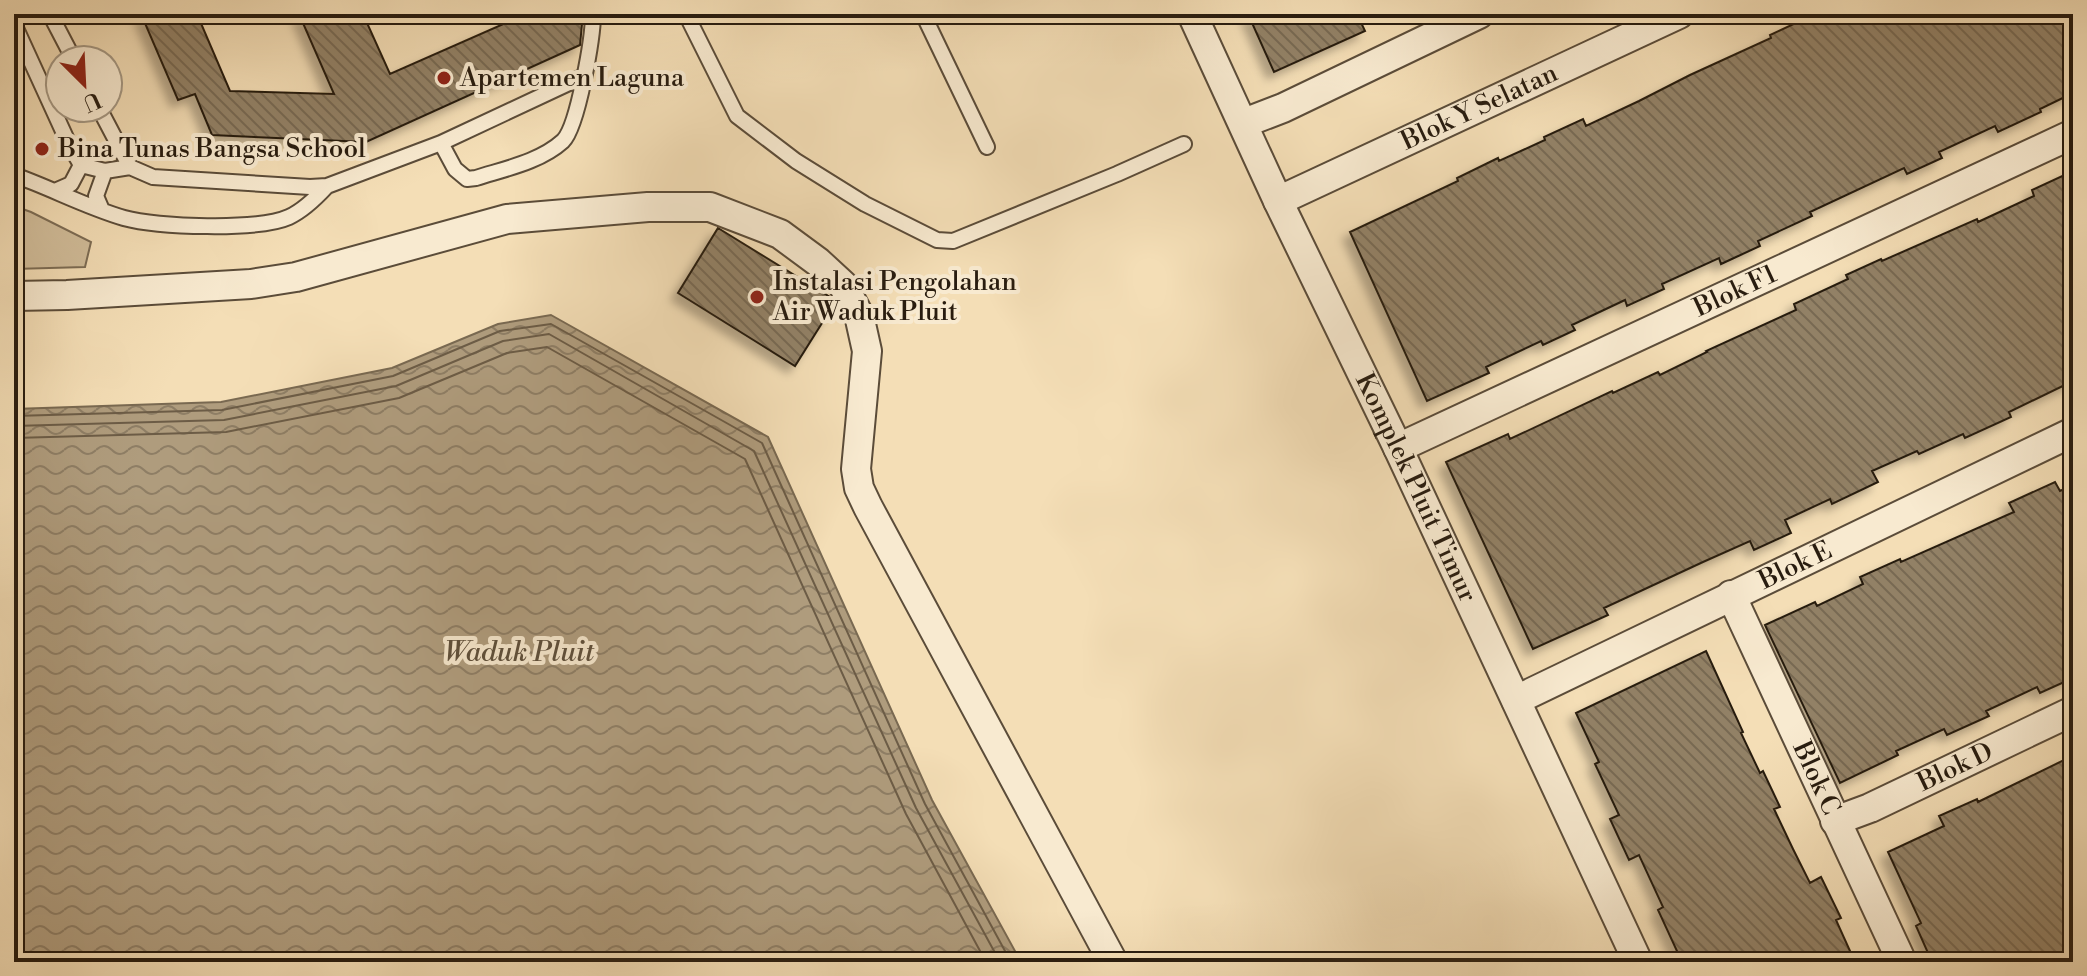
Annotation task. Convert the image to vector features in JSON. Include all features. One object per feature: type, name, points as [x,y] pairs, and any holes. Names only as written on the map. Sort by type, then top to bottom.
[{"type":"street","name":"Komplek Pluit Timur","points":[[1192,14],[1638,962]]},
{"type":"street","points":[[1244,123],[1283,108],[1479,14]]},
{"type":"street","name":"Blok Y Selatan","points":[[1278,201],[1679,14]]},
{"type":"street","name":"Blok F1","points":[[1398,448],[2073,134]]},
{"type":"street","points":[[14,296],[251,284],[296,277],[507,219],[648,207],[710,207],[780,234],[843,285],[859,315],[867,351],[856,469],[859,488],[1113,962]]},
{"type":"street","name":"Blok E","points":[[1516,700],[2073,432]]},
{"type":"street","name":"Blok C","points":[[1731,595],[1902,962]]},
{"type":"street","name":"Blok D","points":[[1835,821],[1870,808],[2073,711]]},
{"type":"lane","points":[[50,14],[66,44]]},
{"type":"lane","points":[[441,143],[455,169],[467,179],[542,155],[563,141],[574,123],[593,14]]},
{"type":"lane","points":[[689,14],[689,20],[737,116],[796,161],[865,204],[937,240],[953,241],[1184,144]]},
{"type":"lane","points":[[923,14],[987,147]]},
{"type":"lane","points":[[14,24],[81,165],[105,171],[130,167],[153,177],[176,180],[327,186],[441,143],[584,76]]},
{"type":"lane","points":[[107,124],[130,167]]},
{"type":"lane","points":[[55,191],[71,184],[81,165]]},
{"type":"lane","points":[[102,210],[96,196],[105,171]]},
{"type":"lane","points":[[14,175],[125,218],[167,226],[266,223],[288,217],[314,201],[327,186]]},
{"type":"shaded area","points":[[14,206],[91,242],[85,267],[14,269]]},
{"type":"water","name":"Waduk Pluit","points":[[551,315],[768,437],[932,800],[1021,962],[14,962],[14,409],[221,402],[392,368],[498,324]]},
{"type":"building","name":"Apartemen Laguna","points":[[141,14],[197,14],[230,91],[334,94],[299,14],[363,14],[390,74],[526,14],[578,14],[582,24],[580,45],[366,142],[212,135],[195,94],[178,100]]},
{"type":"building","points":[[1248,14],[1357,14],[1365,31],[1274,72]]},
{"type":"building","points":[[1815,14],[2058,14],[2073,46],[2073,93],[1998,132],[1995,126],[1939,152],[1942,158],[1907,174],[1904,168],[1810,212],[1812,216],[1758,241],[1760,246],[1721,264],[1719,258],[1662,284],[1664,289],[1627,306],[1625,300],[1572,325],[1575,330],[1543,345],[1541,341],[1486,367],[1489,373],[1427,401],[1350,232],[1583,119],[1586,126]]},
{"type":"building","points":[[2073,171],[2073,381],[2009,412],[2011,417],[1965,438],[1963,434],[1872,471],[1878,482],[1832,504],[1830,499],[1785,520],[1791,533],[1754,550],[1750,541],[1703,562],[1604,608],[1608,615],[1533,649],[1446,462],[1508,434],[1510,439],[1658,372],[1660,375],[1796,310],[1794,304],[1848,279],[1846,275],[1977,219],[1978,222],[2034,196],[2032,190]]},
{"type":"building","name":"Instalasi Pengolahan Air Waduk Pluit","points":[[718,228],[830,297],[834,304],[795,366],[678,293]]},
{"type":"building","points":[[2055,482],[2060,491],[2073,485],[2073,678],[2040,693],[2037,687],[1986,711],[1989,716],[1947,735],[1944,729],[1896,751],[1898,755],[1840,783],[1765,625],[1815,602],[1817,606],[1863,584],[1860,577],[2014,512],[2009,503]]},
{"type":"building","points":[[1706,651],[1741,733],[1780,807],[1774,809],[1793,849],[1810,883],[1821,877],[1841,918],[1836,920],[1855,962],[1682,962],[1658,910],[1663,907],[1639,855],[1629,860],[1610,819],[1619,815],[1576,713]]},
{"type":"building","points":[[2068,758],[2073,770],[2073,955],[2058,962],[1932,962],[1916,926],[1921,923],[1888,852],[1944,826],[1939,816],[1977,799],[1978,802]]},
{"type":"place","name":"Apartemen Laguna","points":[[444,78]]},
{"type":"place","name":"Bina Tunas Bangsa School","points":[[42,149]]},
{"type":"place","name":"Instalasi Pengolahan Air Waduk Pluit","points":[[757,297]]}]
